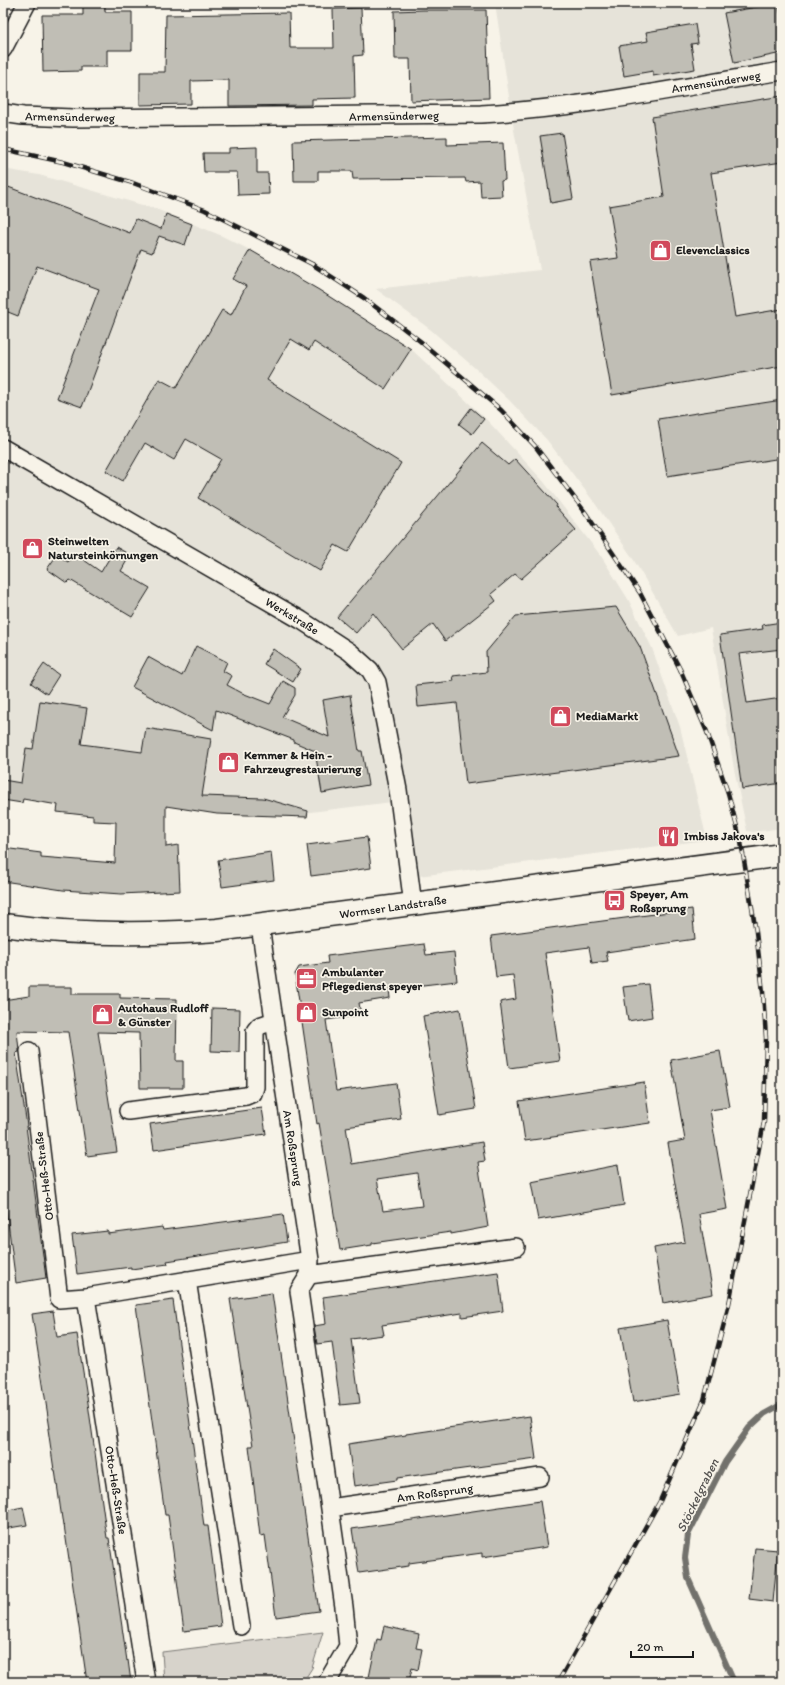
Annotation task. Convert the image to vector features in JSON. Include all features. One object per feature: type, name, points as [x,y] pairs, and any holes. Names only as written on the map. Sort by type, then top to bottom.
[{"type":"main road","name":"Wormser Landstraße","points":[[3,925],[66,932],[125,934],[194,932],[260,926],[782,855]]},
{"type":"street","points":[[3,49],[27,3]]},
{"type":"street","name":"Armensünderweg","points":[[3,113],[23,116],[73,118],[480,114],[528,111],[582,104],[782,71]]},
{"type":"street","name":"Werkstraße","points":[[3,448],[301,620],[350,652],[370,670],[376,682],[398,790],[413,905]]},
{"type":"street","name":"Am Roßsprung","points":[[260,926],[309,1267]]},
{"type":"street","points":[[128,1111],[246,1096],[253,1093],[255,1087],[254,1031],[259,1026],[274,1022]]},
{"type":"street","name":"Otto-Heß-Straße","points":[[29,1051],[59,1299],[86,1297],[187,1280],[309,1267]]},
{"type":"street","points":[[327,1682],[348,1646],[344,1607],[298,1291],[309,1267],[516,1247]]},
{"type":"street","points":[[187,1280],[241,1626]]},
{"type":"street","name":"Otto-Heß-Straße","points":[[86,1297],[146,1682]]},
{"type":"street","name":"Am Roßsprung","points":[[330,1508],[540,1477]]},
{"type":"shaded area","points":[[495,3],[782,3],[782,828],[753,832],[747,831],[734,769],[711,628],[678,636],[632,557],[594,502],[547,440],[509,400],[476,369],[431,330],[376,289],[540,270],[514,130]]},
{"type":"shaded area","points":[[3,169],[39,175],[156,209],[220,235],[250,250],[319,290],[411,349],[486,419],[544,482],[601,556],[628,599],[652,648],[680,727],[707,840],[410,877],[400,801],[278,816],[220,814],[3,780]]},
{"type":"shaded area","points":[[323,1632],[312,1668],[303,1682],[164,1682],[162,1652]]},
{"type":"building","points":[[83,3],[105,3],[105,12],[132,12],[132,50],[107,50],[107,67],[81,67],[81,71],[43,72],[42,15],[83,15]]},
{"type":"building","points":[[778,3],[782,21],[782,53],[734,63],[724,13]]},
{"type":"building","points":[[361,8],[363,55],[354,56],[355,98],[312,99],[312,105],[229,106],[229,80],[191,81],[191,104],[140,105],[140,72],[165,72],[166,15],[289,13],[290,48],[334,48],[333,9]]},
{"type":"building","points":[[486,10],[489,98],[411,101],[410,59],[395,59],[394,11]]},
{"type":"building","points":[[695,24],[698,43],[691,44],[695,69],[653,76],[653,71],[624,76],[619,46],[648,41],[646,32]]},
{"type":"building","points":[[782,96],[782,162],[711,173],[735,317],[782,309],[782,366],[612,395],[590,262],[618,258],[609,206],[664,197],[652,117]]},
{"type":"building","points":[[562,133],[573,199],[551,203],[540,136]]},
{"type":"building","points":[[447,137],[447,145],[503,143],[505,180],[501,181],[502,196],[481,197],[480,181],[466,182],[465,178],[353,179],[352,171],[318,171],[318,181],[294,181],[293,141]]},
{"type":"building","points":[[257,147],[257,173],[268,173],[269,194],[238,195],[237,172],[204,172],[203,153],[229,153],[229,148]]},
{"type":"building","points":[[3,185],[130,233],[136,219],[161,229],[166,214],[192,224],[185,245],[159,236],[152,253],[141,249],[82,407],[57,398],[99,289],[37,266],[18,316],[3,310]]},
{"type":"building","points":[[250,250],[319,290],[411,349],[385,389],[314,342],[309,350],[291,339],[267,380],[401,463],[348,552],[335,545],[320,571],[198,498],[221,459],[186,439],[174,460],[145,443],[123,481],[106,471],[159,379],[176,388],[222,310],[231,315],[246,286],[233,279]]},
{"type":"building","points":[[782,400],[782,458],[667,476],[658,419]]},
{"type":"building","points":[[471,408],[484,419],[472,434],[459,424]]},
{"type":"building","points":[[482,443],[508,465],[515,459],[557,505],[556,507],[576,530],[521,579],[515,574],[491,594],[496,601],[445,641],[433,624],[402,649],[373,613],[356,633],[337,617]]},
{"type":"building","points":[[116,547],[130,555],[121,571],[150,588],[132,617],[70,580],[67,583],[47,569],[57,555],[68,562],[74,553],[101,572]]},
{"type":"building","name":"MediaMarkt","points":[[616,607],[640,647],[679,756],[466,784],[457,703],[418,707],[416,685],[454,681],[453,676],[487,672],[486,652],[516,616]]},
{"type":"building","points":[[782,622],[782,649],[739,654],[747,703],[782,698],[782,783],[742,789],[720,635],[763,629],[762,625]]},
{"type":"building","points":[[196,646],[227,662],[223,671],[232,676],[227,685],[242,693],[270,704],[283,681],[295,688],[295,695],[282,717],[329,737],[323,700],[350,695],[359,751],[362,751],[368,785],[322,793],[315,751],[294,742],[294,740],[216,710],[213,730],[132,687],[148,657],[182,676]]},
{"type":"building","points":[[273,649],[301,669],[293,682],[264,664]]},
{"type":"building","points":[[44,664],[59,675],[47,694],[31,683]]},
{"type":"building","points":[[40,701],[87,708],[81,744],[142,752],[146,728],[211,739],[202,796],[263,798],[308,811],[307,817],[217,814],[166,806],[166,847],[178,845],[180,891],[121,894],[63,890],[3,881],[3,848],[41,853],[41,857],[115,863],[116,822],[93,821],[93,816],[57,812],[58,805],[23,799],[22,803],[3,800],[3,780],[21,783],[26,748],[33,749]]},
{"type":"building","points":[[367,837],[371,868],[311,876],[307,845]]},
{"type":"building","points":[[271,852],[274,880],[222,887],[218,860]]},
{"type":"building","points":[[692,909],[695,939],[606,952],[608,961],[592,963],[589,947],[545,953],[560,1061],[509,1068],[500,1002],[516,999],[513,975],[496,977],[491,936]]},
{"type":"building","points":[[424,944],[426,955],[454,952],[457,981],[389,989],[390,998],[359,1003],[361,1015],[326,1020],[336,1091],[396,1083],[401,1119],[346,1127],[352,1164],[482,1142],[485,1161],[478,1162],[488,1227],[451,1234],[451,1232],[372,1243],[372,1245],[340,1250],[319,1123],[317,1124],[295,974],[299,967],[328,963],[327,956]],"holes":[[[417,1173],[422,1206],[383,1211],[377,1179]]]},
{"type":"building","points":[[648,984],[652,1017],[628,1021],[623,987]]},
{"type":"building","points":[[29,987],[72,987],[72,994],[120,994],[120,998],[177,999],[176,1061],[183,1061],[183,1088],[140,1088],[139,1033],[98,1032],[117,1152],[87,1156],[68,1032],[17,1031],[19,1052],[16,1053],[27,1126],[46,1278],[16,1283],[3,1184],[3,1000],[29,996]]},
{"type":"building","points":[[212,1008],[240,1009],[239,1052],[211,1051]]},
{"type":"building","points":[[460,1009],[476,1109],[439,1115],[423,1016]]},
{"type":"building","points":[[720,1051],[730,1107],[710,1110],[727,1209],[699,1214],[713,1294],[663,1303],[654,1248],[685,1242],[668,1143],[685,1140],[671,1060]]},
{"type":"building","points":[[644,1082],[650,1123],[525,1141],[519,1101]]},
{"type":"building","points":[[262,1108],[266,1134],[154,1150],[150,1124]]},
{"type":"building","points":[[618,1165],[624,1205],[538,1220],[531,1182]]},
{"type":"building","points":[[283,1214],[287,1242],[167,1261],[168,1264],[77,1274],[72,1235],[108,1231],[108,1234],[162,1227],[163,1230]]},
{"type":"building","points":[[498,1272],[503,1311],[462,1317],[462,1313],[382,1325],[384,1335],[351,1339],[360,1403],[340,1405],[332,1342],[317,1344],[314,1326],[326,1324],[323,1297]]},
{"type":"building","points":[[272,1293],[319,1611],[276,1617],[265,1535],[260,1536],[249,1446],[253,1446],[230,1299]]},
{"type":"building","points":[[173,1300],[204,1526],[208,1526],[221,1626],[184,1631],[168,1515],[165,1515],[136,1305]]},
{"type":"building","points":[[53,1311],[57,1337],[77,1334],[107,1538],[109,1538],[131,1682],[87,1682],[64,1525],[63,1526],[54,1470],[48,1429],[50,1429],[32,1314]]},
{"type":"building","points":[[667,1320],[680,1394],[633,1402],[620,1328]]},
{"type":"building","points":[[530,1416],[536,1459],[397,1478],[397,1480],[354,1486],[348,1444]]},
{"type":"building","points":[[540,1501],[547,1547],[482,1557],[482,1553],[409,1563],[409,1566],[359,1573],[352,1529]]},
{"type":"building","points":[[23,1507],[27,1525],[3,1529],[3,1511]]},
{"type":"building","points":[[755,1548],[778,1550],[773,1602],[749,1599]]},
{"type":"building","points":[[384,1626],[419,1634],[416,1648],[422,1649],[418,1670],[412,1668],[409,1682],[368,1682],[377,1639],[381,1640]]},
{"type":"waterway","name":"Stöckelgraben","points":[[734,1682],[688,1578],[685,1558],[688,1535],[725,1462],[749,1428],[764,1414],[782,1404]]},
{"type":"railway","points":[[3,149],[63,162],[133,183],[205,210],[312,264],[364,298],[420,341],[501,410],[535,446],[585,512],[640,593],[680,669],[707,732],[728,793],[741,842],[756,932],[763,992],[766,1038],[764,1122],[729,1304],[704,1400],[660,1501],[558,1682]]},
{"type":"place","name":"Elevenclassics","points":[[660,250]]},
{"type":"place","name":"Steinwelten Natursteinkörnungen","points":[[32,548]]},
{"type":"place","name":"MediaMarkt","points":[[561,716]]},
{"type":"place","name":"Kemmer & Hein - Fahrzeugrestaurierung","points":[[229,762]]},
{"type":"place","name":"Imbiss Jakova's","points":[[668,836]]},
{"type":"place","name":"Speyer, Am Roßsprung","points":[[615,901]]},
{"type":"place","name":"Ambulanter Pflegedienst speyer","points":[[306,979]]},
{"type":"place","name":"Sunpoint","points":[[307,1012]]},
{"type":"place","name":"Autohaus Rudloff & Günster","points":[[103,1015]]}]
